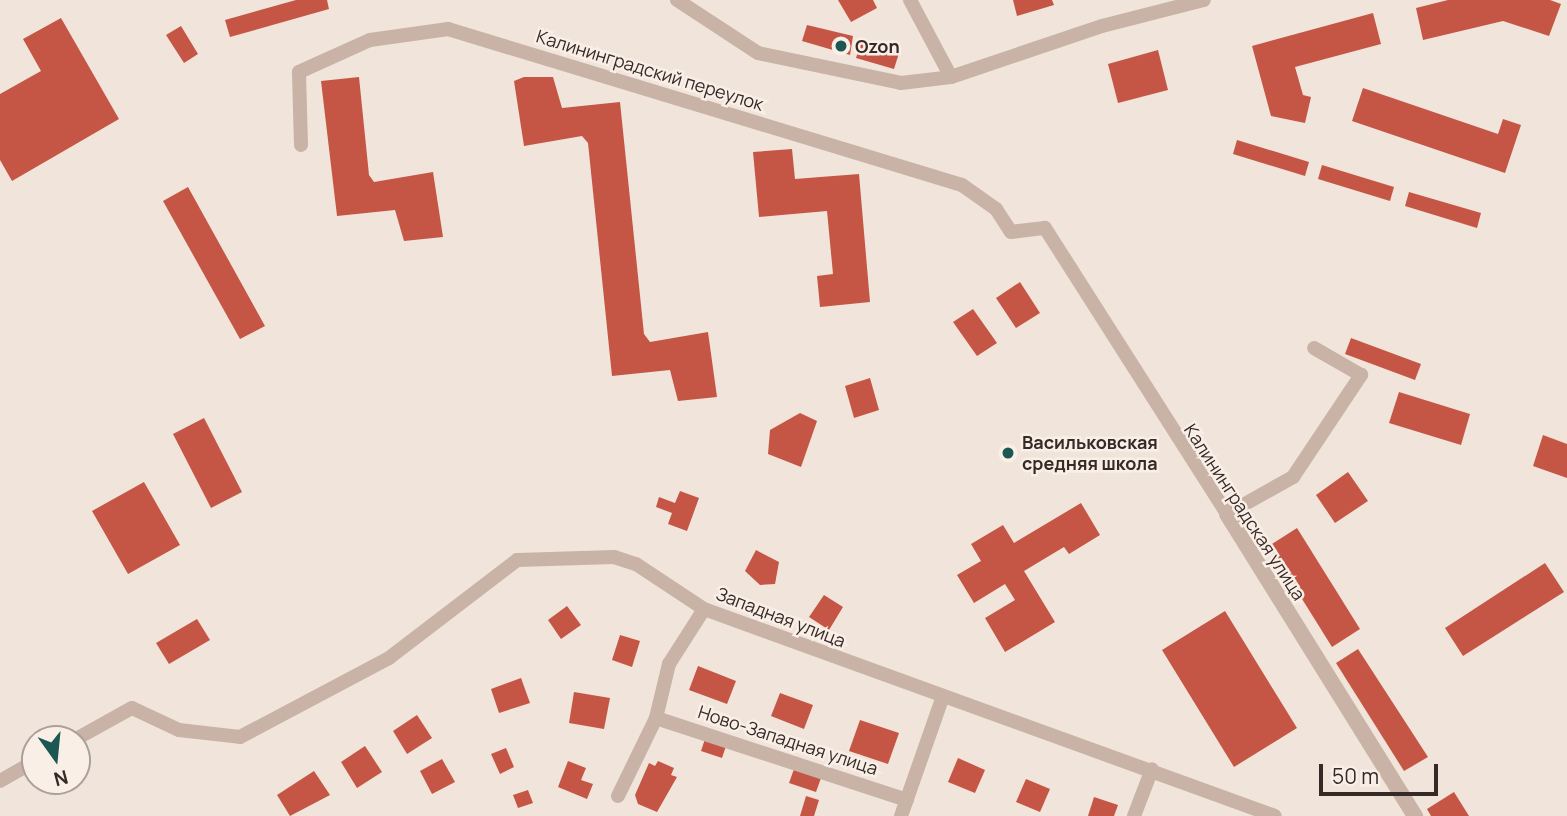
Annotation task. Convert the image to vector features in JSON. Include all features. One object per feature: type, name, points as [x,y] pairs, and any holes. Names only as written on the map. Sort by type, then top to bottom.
[{"type":"street","points":[[677,0],[758,52],[901,83],[951,77],[1102,26],[1204,0]]},
{"type":"street","points":[[910,0],[951,77]]},
{"type":"street","name":"Калининградский переулок","points":[[301,145],[299,72],[370,40],[448,29],[962,185],[996,209],[1011,232],[1045,228]]},
{"type":"street","name":"Калининградская улица","points":[[1045,228],[1415,816]]},
{"type":"street","points":[[1227,514],[1293,477],[1360,375],[1314,348]]},
{"type":"street","name":"Западная улица","points":[[91,731],[132,708],[179,730],[240,737],[389,658],[517,560],[614,557],[636,564],[704,609],[1152,769],[1275,816]]},
{"type":"street","points":[[618,796],[656,718],[669,664],[704,609]]},
{"type":"street","points":[[901,816],[943,696]]},
{"type":"street","name":"Ново-Западная улица","points":[[656,718],[907,800]]},
{"type":"street","points":[[0,781],[21,769]]},
{"type":"street","points":[[1134,816],[1152,769]]},
{"type":"building","points":[[296,0],[327,0],[329,9],[230,37],[225,20]]},
{"type":"building","points":[[838,0],[873,0],[877,8],[851,22]]},
{"type":"building","points":[[1013,0],[1052,0],[1054,5],[1017,16]]},
{"type":"building","points":[[1448,0],[1550,0],[1561,4],[1549,36],[1503,21],[1423,40],[1416,8]]},
{"type":"building","points":[[1373,13],[1381,44],[1295,67],[1303,95],[1311,97],[1305,123],[1271,116],[1252,46]]},
{"type":"building","points":[[61,18],[119,119],[12,181],[0,160],[0,94],[41,71],[23,39]]},
{"type":"building","points":[[807,25],[853,36],[850,55],[802,41]]},
{"type":"building","points":[[181,26],[198,54],[184,63],[166,35]]},
{"type":"building","points":[[862,39],[900,50],[894,69],[856,58]]},
{"type":"building","points":[[1158,50],[1168,90],[1118,103],[1108,64]]},
{"type":"building","points":[[359,77],[369,175],[374,182],[433,172],[443,237],[404,241],[395,210],[337,216],[321,81]]},
{"type":"building","points":[[524,77],[553,77],[562,108],[620,102],[644,334],[650,342],[708,332],[717,397],[678,401],[670,370],[612,376],[588,143],[582,136],[524,146],[514,81]]},
{"type":"building","points":[[1363,88],[1498,134],[1503,119],[1521,125],[1505,173],[1352,121]]},
{"type":"building","points":[[1237,140],[1309,162],[1305,176],[1233,154]]},
{"type":"building","points":[[792,149],[795,179],[859,174],[870,302],[820,307],[817,276],[833,274],[827,211],[759,217],[753,152]]},
{"type":"building","points":[[1322,165],[1394,187],[1390,201],[1318,179]]},
{"type":"building","points":[[188,187],[265,326],[240,339],[163,201]]},
{"type":"building","points":[[1409,192],[1481,213],[1477,228],[1405,206]]},
{"type":"building","points":[[1020,282],[1040,313],[1016,328],[996,298]]},
{"type":"building","points":[[973,309],[997,343],[977,356],[953,322]]},
{"type":"building","points":[[1351,338],[1421,364],[1415,380],[1345,354]]},
{"type":"building","points":[[870,378],[879,410],[854,418],[845,386]]},
{"type":"building","points":[[1399,392],[1470,414],[1461,445],[1389,423]]},
{"type":"building","points":[[800,413],[817,421],[801,467],[768,454],[770,430]]},
{"type":"building","points":[[204,418],[242,492],[211,508],[173,434]]},
{"type":"building","points":[[1543,435],[1567,444],[1567,478],[1533,466]]},
{"type":"building","points":[[1348,472],[1368,501],[1335,523],[1316,495]]},
{"type":"building","points":[[144,482],[180,545],[128,574],[92,511]]},
{"type":"building","points":[[680,491],[699,498],[687,531],[668,524],[672,513],[656,507],[659,497],[675,503]]},
{"type":"building","points":[[1081,503],[1100,535],[1069,554],[1064,547],[1024,571],[1055,622],[1005,652],[985,618],[1015,600],[1005,584],[974,603],[957,575],[981,561],[971,544],[1003,525],[1014,543]]},
{"type":"building","points":[[1297,528],[1360,629],[1332,647],[1269,546]]},
{"type":"building","points":[[756,550],[779,562],[775,584],[760,585],[745,571]]},
{"type":"building","points":[[1545,563],[1564,592],[1463,656],[1445,628]]},
{"type":"building","points":[[824,595],[843,607],[829,630],[809,617]]},
{"type":"building","points":[[567,606],[581,625],[561,639],[548,620]]},
{"type":"building","points":[[1225,611],[1297,728],[1234,767],[1162,650]]},
{"type":"building","points":[[197,619],[210,640],[169,664],[156,643]]},
{"type":"building","points":[[620,635],[640,641],[632,667],[612,660]]},
{"type":"building","points":[[1358,649],[1428,757],[1404,771],[1336,663]]},
{"type":"building","points":[[698,666],[736,681],[727,704],[689,690]]},
{"type":"building","points":[[521,678],[530,703],[499,713],[491,689]]},
{"type":"building","points":[[574,692],[610,698],[604,729],[569,723]]},
{"type":"building","points":[[780,693],[813,705],[804,729],[771,716]]},
{"type":"building","points":[[417,715],[432,738],[407,754],[393,731]]},
{"type":"building","points":[[860,720],[899,733],[888,764],[849,751]]},
{"type":"building","points":[[705,739],[726,746],[722,758],[701,751]]},
{"type":"building","points":[[365,746],[382,772],[357,788],[341,762]]},
{"type":"building","points":[[506,748],[514,767],[500,774],[491,754]]},
{"type":"building","points":[[958,758],[985,770],[975,793],[948,782]]},
{"type":"building","points":[[442,759],[455,782],[432,794],[420,771]]},
{"type":"building","points":[[568,761],[586,768],[581,780],[593,784],[587,799],[558,787]]},
{"type":"building","points":[[658,761],[674,768],[671,775],[677,777],[657,812],[638,804],[635,795],[649,763],[655,766]]},
{"type":"building","points":[[794,769],[821,778],[816,792],[789,783]]},
{"type":"building","points":[[314,771],[330,795],[290,816],[277,795]]},
{"type":"building","points":[[1026,779],[1050,789],[1040,812],[1016,802]]},
{"type":"building","points":[[528,790],[533,803],[518,808],[513,795]]},
{"type":"building","points":[[1454,792],[1469,816],[1431,816],[1427,809]]},
{"type":"building","points":[[806,796],[819,800],[814,816],[800,816]]},
{"type":"building","points":[[1094,797],[1118,805],[1114,816],[1088,816]]},
{"type":"place","name":"Ozon","points":[[841,46]]},
{"type":"place","name":"Васильковская средняя школа","points":[[1008,453]]}]
